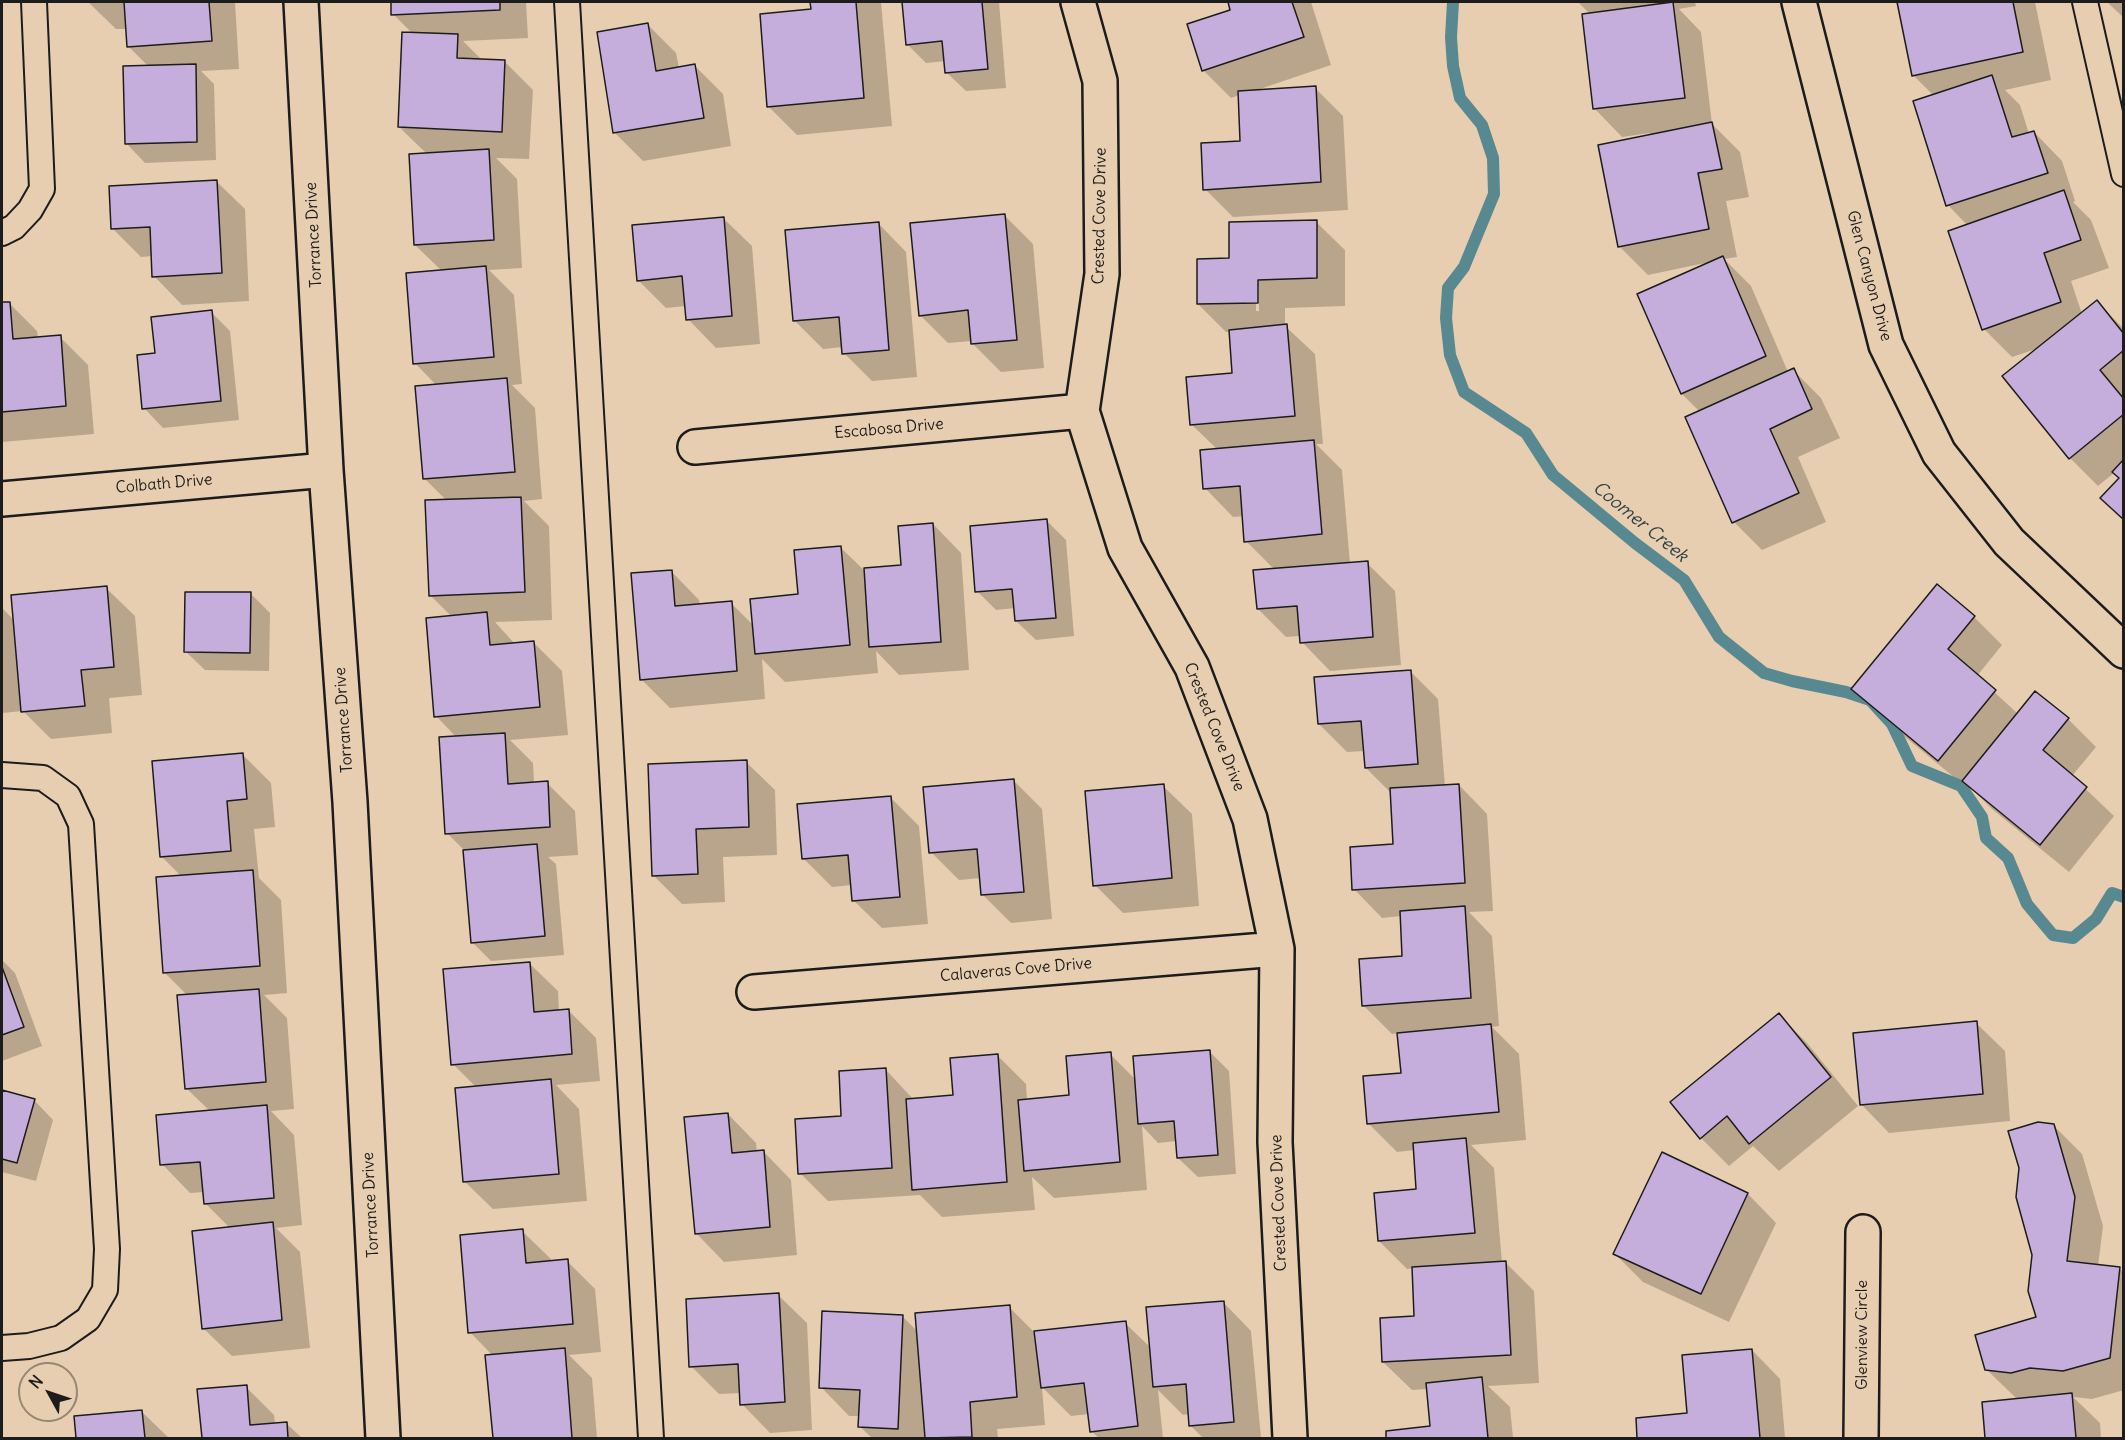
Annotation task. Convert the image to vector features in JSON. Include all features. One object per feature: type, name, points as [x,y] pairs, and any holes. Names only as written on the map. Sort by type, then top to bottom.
[{"type":"street","name":"Torrance Drive","points":[[301,2],[326,470],[350,802],[383,1438]]},
{"type":"street","name":"Crested Cove Drive","points":[[1078,2],[1101,92],[1102,274],[1082,411],[1125,548],[1192,667],[1250,819],[1277,949],[1275,1142],[1290,1438]]},
{"type":"street","name":"Glen Canyon Drive","points":[[1799,2],[1886,345],[1939,453],[2009,542],[2124,651]]},
{"type":"street","name":"Escabosa Drive","points":[[695,447],[1082,411]]},
{"type":"street","name":"Colbath Drive","points":[[2,499],[326,470]]},
{"type":"street","name":"Calaveras Cove Drive","points":[[754,992],[1277,949]]},
{"type":"street","name":"Glenview Circle","points":[[1861,1438],[1863,1232]]},
{"type":"lane","points":[[2,233],[14,227],[30,210],[42,189],[34,2]]},
{"type":"lane","points":[[567,2],[651,1438]]},
{"type":"lane","points":[[2085,2],[2124,174]]},
{"type":"lane","points":[[2,775],[43,778],[69,796],[81,824],[107,1249],[105,1290],[88,1319],[61,1338],[29,1346],[2,1348]]},
{"type":"building","points":[[124,2],[209,2],[212,41],[127,47]]},
{"type":"building","points":[[391,2],[500,2],[500,10],[391,15]]},
{"type":"building","points":[[810,2],[856,2],[864,98],[767,107],[760,14],[811,9]]},
{"type":"building","points":[[902,2],[982,2],[988,69],[945,73],[942,41],[906,45]]},
{"type":"building","points":[[1228,2],[1292,2],[1304,37],[1202,71],[1187,24],[1230,10]]},
{"type":"building","points":[[1673,2],[1685,98],[1593,109],[1582,14]]},
{"type":"building","points":[[1897,2],[2013,2],[2023,52],[1912,76]]},
{"type":"building","points":[[648,23],[656,71],[695,64],[704,118],[613,133],[597,32]]},
{"type":"building","points":[[402,32],[458,34],[457,58],[505,60],[502,132],[398,127]]},
{"type":"building","points":[[196,64],[197,142],[125,144],[123,66]]},
{"type":"building","points":[[1992,75],[2012,137],[2034,131],[2048,173],[1946,206],[1913,101]]},
{"type":"building","points":[[1316,86],[1321,182],[1203,190],[1201,143],[1240,141],[1238,91]]},
{"type":"building","points":[[1712,122],[1722,169],[1698,173],[1709,229],[1618,247],[1598,145]]},
{"type":"building","points":[[489,149],[494,240],[414,245],[409,154]]},
{"type":"building","points":[[217,180],[222,273],[152,277],[150,227],[111,229],[109,186]]},
{"type":"building","points":[[2064,190],[2081,240],[2044,253],[2061,302],[1982,330],[1948,231]]},
{"type":"building","points":[[1005,214],[1017,340],[971,344],[968,310],[919,316],[910,223]]},
{"type":"building","points":[[724,217],[732,316],[686,320],[682,276],[637,281],[632,225]]},
{"type":"building","points":[[1317,220],[1317,278],[1258,280],[1258,303],[1197,304],[1197,259],[1229,258],[1229,222]]},
{"type":"building","points":[[879,222],[889,350],[842,354],[839,317],[793,321],[785,230]]},
{"type":"building","points":[[1723,256],[1766,356],[1681,394],[1637,294]]},
{"type":"building","points":[[486,266],[494,357],[413,364],[406,273]]},
{"type":"building","points":[[2097,300],[2124,334],[2124,350],[2100,370],[2124,399],[2124,414],[2069,459],[2002,376]]},
{"type":"building","points":[[2,302],[10,302],[13,339],[61,335],[66,406],[2,412]]},
{"type":"building","points":[[212,310],[221,401],[142,409],[137,355],[155,353],[151,317]]},
{"type":"building","points":[[1287,324],[1295,416],[1190,425],[1186,377],[1232,373],[1229,330]]},
{"type":"building","points":[[1794,368],[1812,409],[1770,429],[1799,493],[1732,523],[1685,417]]},
{"type":"building","points":[[507,378],[515,472],[423,479],[415,386]]},
{"type":"building","points":[[1314,440],[1322,534],[1244,542],[1240,486],[1203,489],[1200,450]]},
{"type":"building","points":[[2124,459],[2124,520],[2100,498],[2119,478],[2112,472]]},
{"type":"building","points":[[521,497],[525,592],[429,596],[425,500]]},
{"type":"building","points":[[1047,519],[1056,618],[1015,621],[1012,589],[975,592],[970,526]]},
{"type":"building","points":[[933,523],[941,642],[869,647],[864,568],[901,565],[898,526]]},
{"type":"building","points":[[841,546],[850,645],[755,654],[750,599],[798,594],[794,550]]},
{"type":"building","points":[[1368,561],[1373,637],[1300,643],[1297,606],[1257,609],[1253,570]]},
{"type":"building","points":[[672,570],[675,606],[732,601],[737,671],[640,680],[631,573]]},
{"type":"building","points":[[1937,584],[1975,616],[1948,649],[1996,690],[1938,761],[1851,689]]},
{"type":"building","points":[[107,586],[114,667],[81,670],[85,706],[21,712],[11,595]]},
{"type":"building","points":[[185,592],[251,592],[250,653],[184,652]]},
{"type":"building","points":[[487,612],[490,645],[534,641],[540,707],[434,717],[426,618]]},
{"type":"building","points":[[1411,670],[1418,764],[1365,768],[1361,721],[1318,724],[1314,677]]},
{"type":"building","points":[[2035,691],[2069,718],[2043,750],[2087,787],[2040,845],[1962,781]]},
{"type":"building","points":[[505,733],[508,784],[548,781],[550,827],[445,834],[439,737]]},
{"type":"building","points":[[243,753],[247,799],[227,801],[231,851],[160,857],[152,761]]},
{"type":"building","points":[[747,760],[749,827],[696,829],[698,874],[652,876],[648,764]]},
{"type":"building","points":[[1014,779],[1024,892],[981,895],[977,849],[929,853],[923,787]]},
{"type":"building","points":[[1164,784],[1172,878],[1093,886],[1085,791]]},
{"type":"building","points":[[1459,784],[1465,883],[1352,890],[1350,847],[1393,844],[1390,788]]},
{"type":"building","points":[[891,796],[900,897],[852,901],[848,855],[802,859],[797,804]]},
{"type":"building","points":[[537,844],[545,936],[471,943],[463,850]]},
{"type":"building","points":[[253,870],[260,966],[163,973],[156,877]]},
{"type":"building","points":[[1465,906],[1471,998],[1362,1006],[1359,959],[1402,956],[1400,911]]},
{"type":"building","points":[[530,962],[534,1012],[569,1009],[572,1054],[451,1065],[443,969]]},
{"type":"building","points":[[2,967],[24,1027],[2,1035]]},
{"type":"building","points":[[259,989],[266,1082],[185,1089],[177,995]]},
{"type":"building","points":[[1779,1013],[1831,1077],[1749,1144],[1727,1116],[1700,1139],[1670,1102]]},
{"type":"building","points":[[1977,1021],[1983,1094],[1860,1105],[1853,1033]]},
{"type":"building","points":[[1491,1024],[1499,1112],[1367,1124],[1363,1076],[1401,1073],[1397,1033]]},
{"type":"building","points":[[1210,1050],[1218,1155],[1177,1158],[1174,1121],[1138,1124],[1133,1056]]},
{"type":"building","points":[[1111,1052],[1120,1162],[1024,1171],[1018,1100],[1069,1095],[1066,1056]]},
{"type":"building","points":[[998,1054],[1007,1182],[912,1190],[906,1099],[953,1095],[950,1058]]},
{"type":"building","points":[[886,1068],[892,1168],[798,1174],[795,1119],[841,1116],[839,1071]]},
{"type":"building","points":[[551,1079],[559,1174],[463,1182],[455,1088]]},
{"type":"building","points":[[2,1090],[35,1099],[17,1163],[2,1159]]},
{"type":"building","points":[[267,1105],[274,1198],[204,1204],[200,1162],[160,1165],[156,1115]]},
{"type":"building","points":[[728,1113],[732,1153],[764,1150],[770,1227],[695,1234],[684,1117]]},
{"type":"building","points":[[2038,1122],[2054,1124],[2075,1197],[2067,1261],[2120,1267],[2110,1358],[2063,1371],[2030,1368],[2011,1373],[1985,1370],[1975,1335],[2036,1317],[2028,1291],[2032,1255],[2016,1197],[2019,1168],[2008,1131]]},
{"type":"building","points":[[1466,1138],[1475,1233],[1378,1241],[1374,1193],[1416,1189],[1413,1143]]},
{"type":"building","points":[[1662,1152],[1748,1193],[1701,1294],[1613,1254]]},
{"type":"building","points":[[273,1222],[282,1320],[202,1329],[192,1231]]},
{"type":"building","points":[[523,1229],[526,1263],[568,1259],[573,1324],[468,1333],[460,1235]]},
{"type":"building","points":[[1506,1261],[1511,1355],[1382,1362],[1380,1318],[1414,1316],[1412,1267]]},
{"type":"building","points":[[779,1293],[785,1402],[740,1405],[738,1364],[689,1367],[686,1299]]},
{"type":"building","points":[[1224,1301],[1234,1422],[1189,1426],[1186,1384],[1153,1387],[1146,1307]]},
{"type":"building","points":[[1010,1305],[1017,1397],[970,1402],[972,1437],[925,1438],[915,1313]]},
{"type":"building","points":[[822,1311],[903,1315],[898,1429],[858,1427],[860,1390],[819,1388]]},
{"type":"building","points":[[1126,1321],[1138,1426],[1090,1432],[1084,1383],[1041,1388],[1034,1331]]},
{"type":"building","points":[[565,1348],[572,1438],[493,1438],[485,1355]]},
{"type":"building","points":[[1752,1349],[1760,1438],[1637,1438],[1636,1418],[1687,1413],[1682,1355]]},
{"type":"building","points":[[1482,1377],[1488,1438],[1386,1438],[1386,1431],[1430,1426],[1426,1383]]},
{"type":"building","points":[[247,1385],[250,1425],[287,1422],[288,1438],[202,1438],[197,1389]]},
{"type":"building","points":[[2072,1393],[2076,1438],[1985,1438],[1982,1402]]},
{"type":"building","points":[[142,1410],[145,1438],[76,1438],[75,1422],[78,1422],[78,1416]]},
{"type":"waterway","name":"Coomer Creek","points":[[1453,2],[1451,37],[1453,66],[1460,98],[1482,125],[1493,158],[1494,194],[1464,267],[1448,288],[1446,318],[1450,355],[1464,392],[1526,433],[1553,475],[1684,580],[1719,637],[1764,673],[1846,692],[1870,700],[1892,724],[1912,766],[1961,786],[1982,817],[1986,838],[2008,858],[2027,904],[2053,935],[2073,938],[2096,919],[2112,893],[2124,897]]}]
